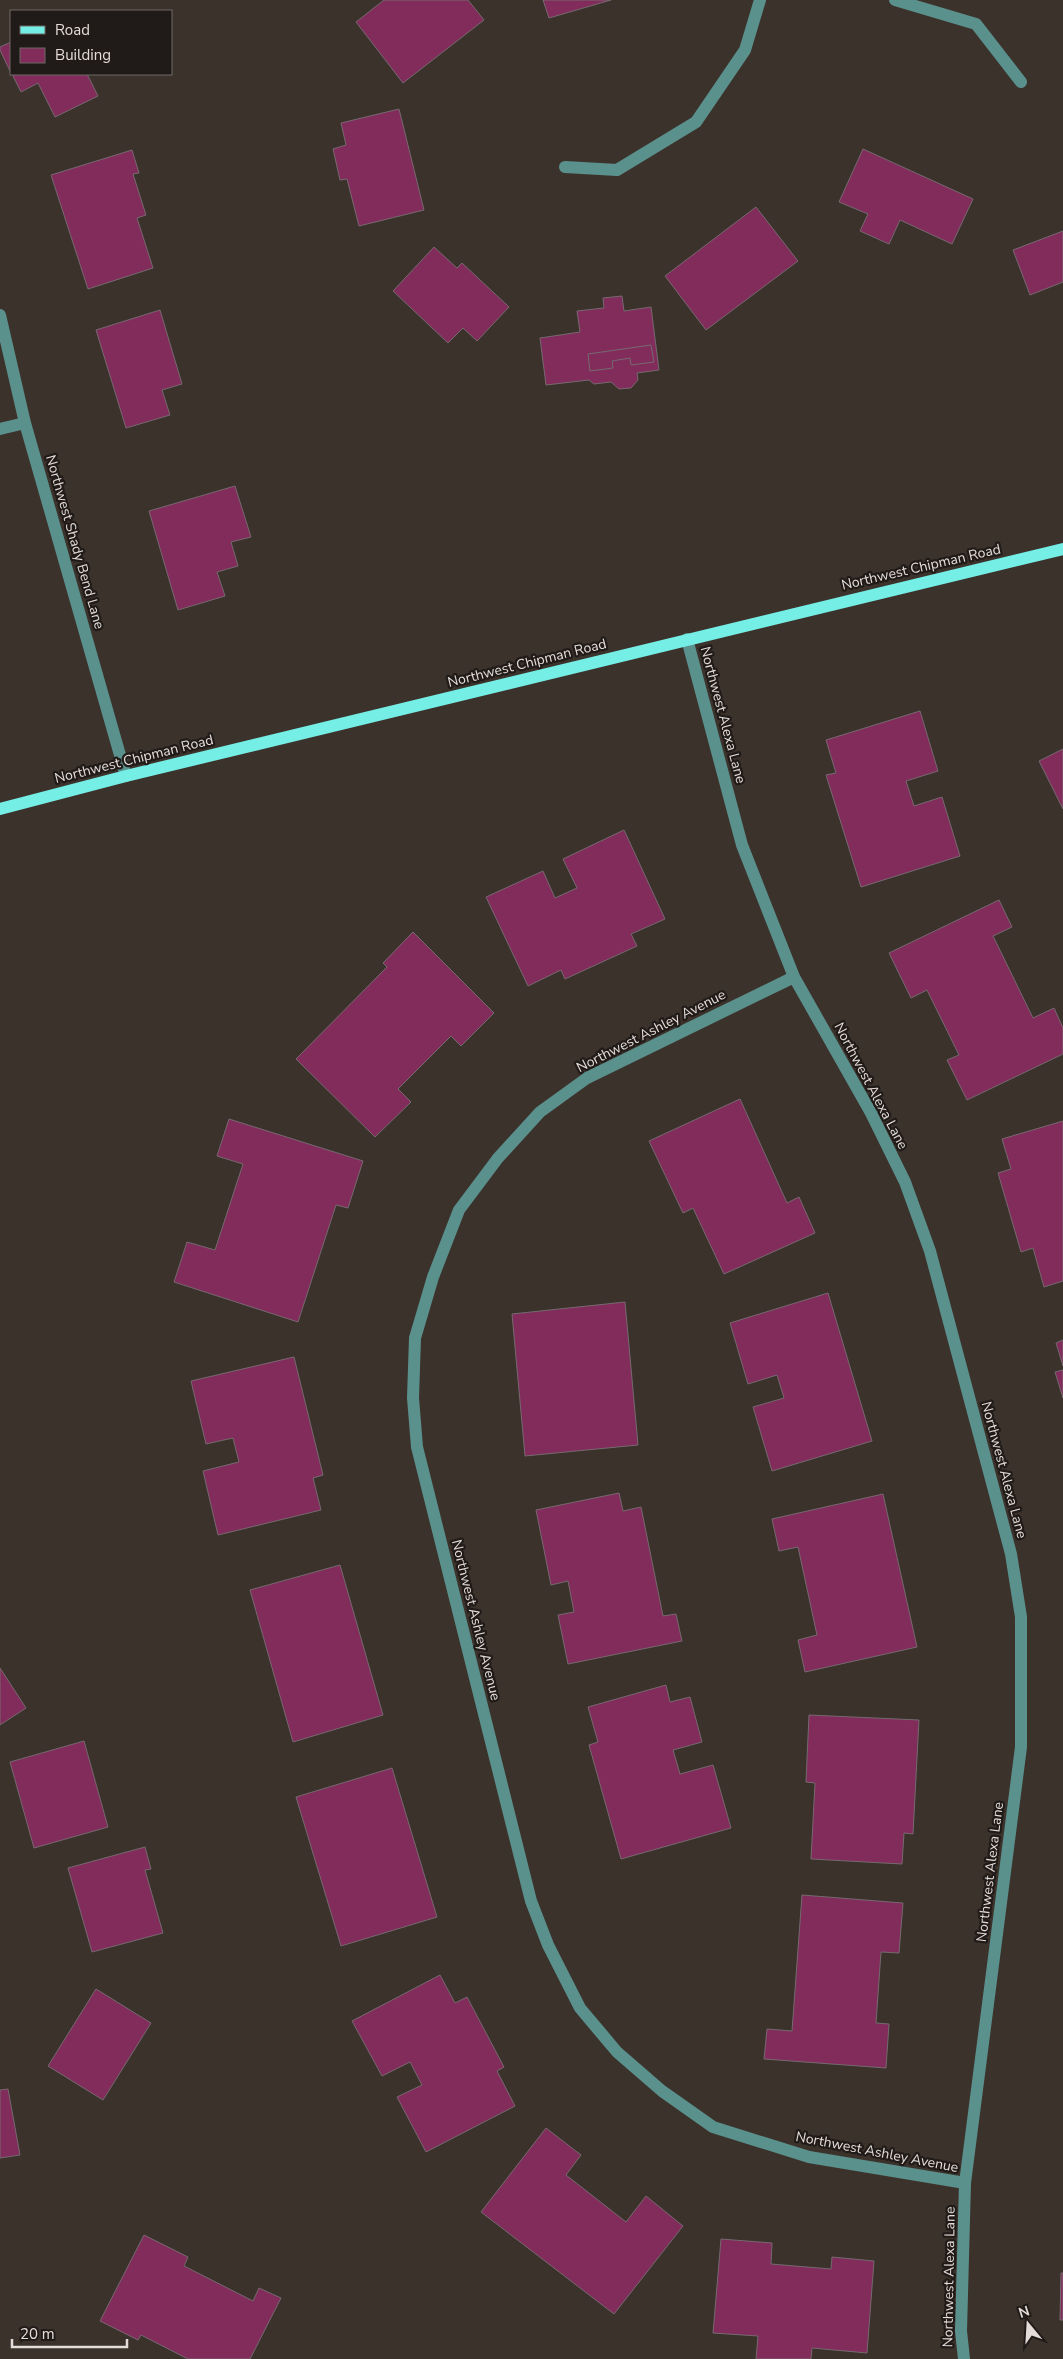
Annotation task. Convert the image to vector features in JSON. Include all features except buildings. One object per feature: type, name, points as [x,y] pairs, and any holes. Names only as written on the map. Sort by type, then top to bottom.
[{"type":"main road","name":"Northwest Chipman Road","points":[[0,809],[126,776],[1063,549]]},
{"type":"street","points":[[565,167],[617,170],[696,122],[745,50],[760,0]]},
{"type":"street","points":[[895,0],[976,24],[1022,82]]},
{"type":"street","name":"Northwest Shady Bend Lane","points":[[0,315],[25,424],[126,776]]},
{"type":"street","points":[[0,429],[25,424]]},
{"type":"street","name":"Northwest Alexa Lane","points":[[687,639],[742,845],[794,977],[871,1113],[905,1182],[926,1242],[1011,1554],[1021,1617],[1021,1747],[966,2183],[961,2331],[964,2359]]},
{"type":"street","name":"Northwest Ashley Avenue","points":[[794,977],[587,1078],[540,1112],[498,1158],[459,1210],[434,1277],[416,1338],[413,1398],[417,1446],[531,1901],[548,1945],[580,2008],[617,2052],[662,2091],[713,2127],[809,2157],[966,2183]]}]
